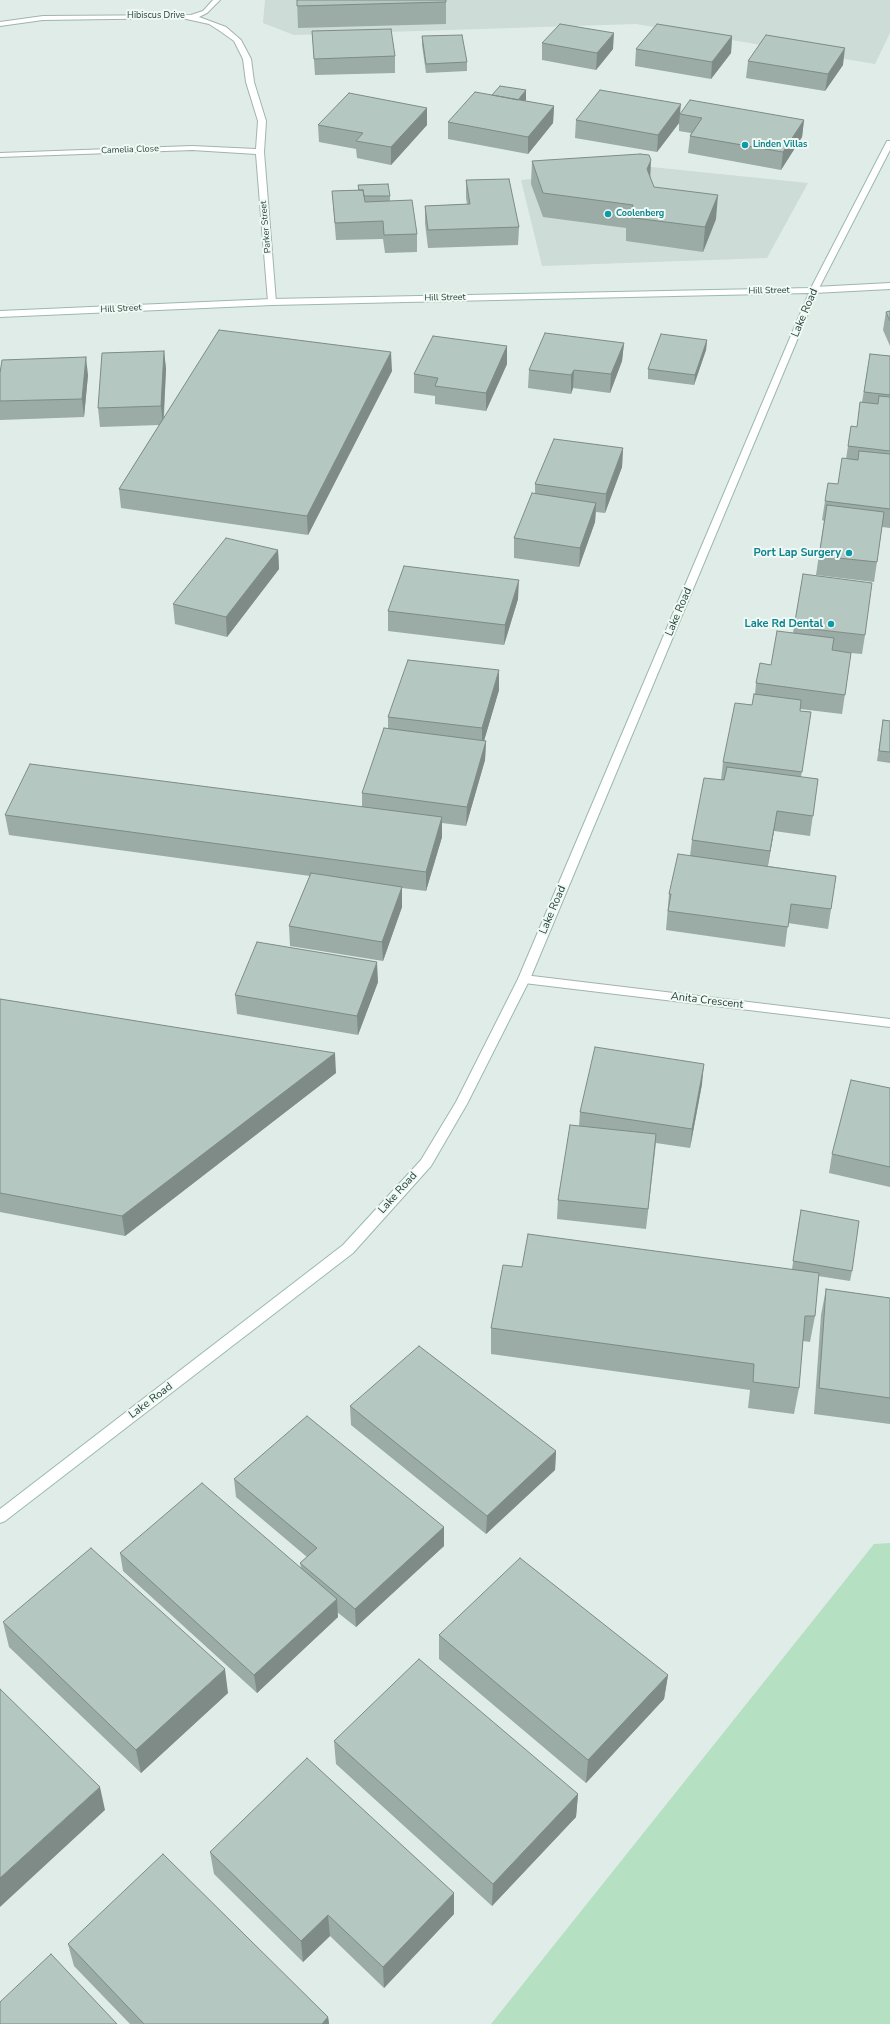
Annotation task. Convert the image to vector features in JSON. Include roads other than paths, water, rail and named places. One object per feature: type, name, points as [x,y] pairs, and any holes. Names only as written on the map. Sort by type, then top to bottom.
[{"type":"street","points":[[192,17],[205,12],[217,0]]},
{"type":"street","name":"Hibiscus Drive","points":[[0,24],[42,18],[159,15],[192,17],[223,29],[237,40],[245,52],[250,82],[262,121],[260,152]]},
{"type":"street","name":"Lake Road","points":[[0,1517],[348,1249],[426,1163],[461,1104],[524,979],[814,290],[890,143]]},
{"type":"street","name":"Camelia Close","points":[[0,155],[192,148],[260,152]]},
{"type":"street","name":"Parker Street","points":[[260,152],[272,302]]},
{"type":"street","name":"Hill Street","points":[[0,314],[272,302],[814,290],[890,286]]},
{"type":"street","name":"Anita Crescent","points":[[524,979],[890,1023]]},
{"type":"place","name":"Linden Villas","points":[[745,145]]},
{"type":"place","name":"Coolenberg","points":[[608,214]]},
{"type":"place","name":"Port Lap Surgery","points":[[849,553]]},
{"type":"place","name":"Lake Rd Dental","points":[[831,624]]}]
